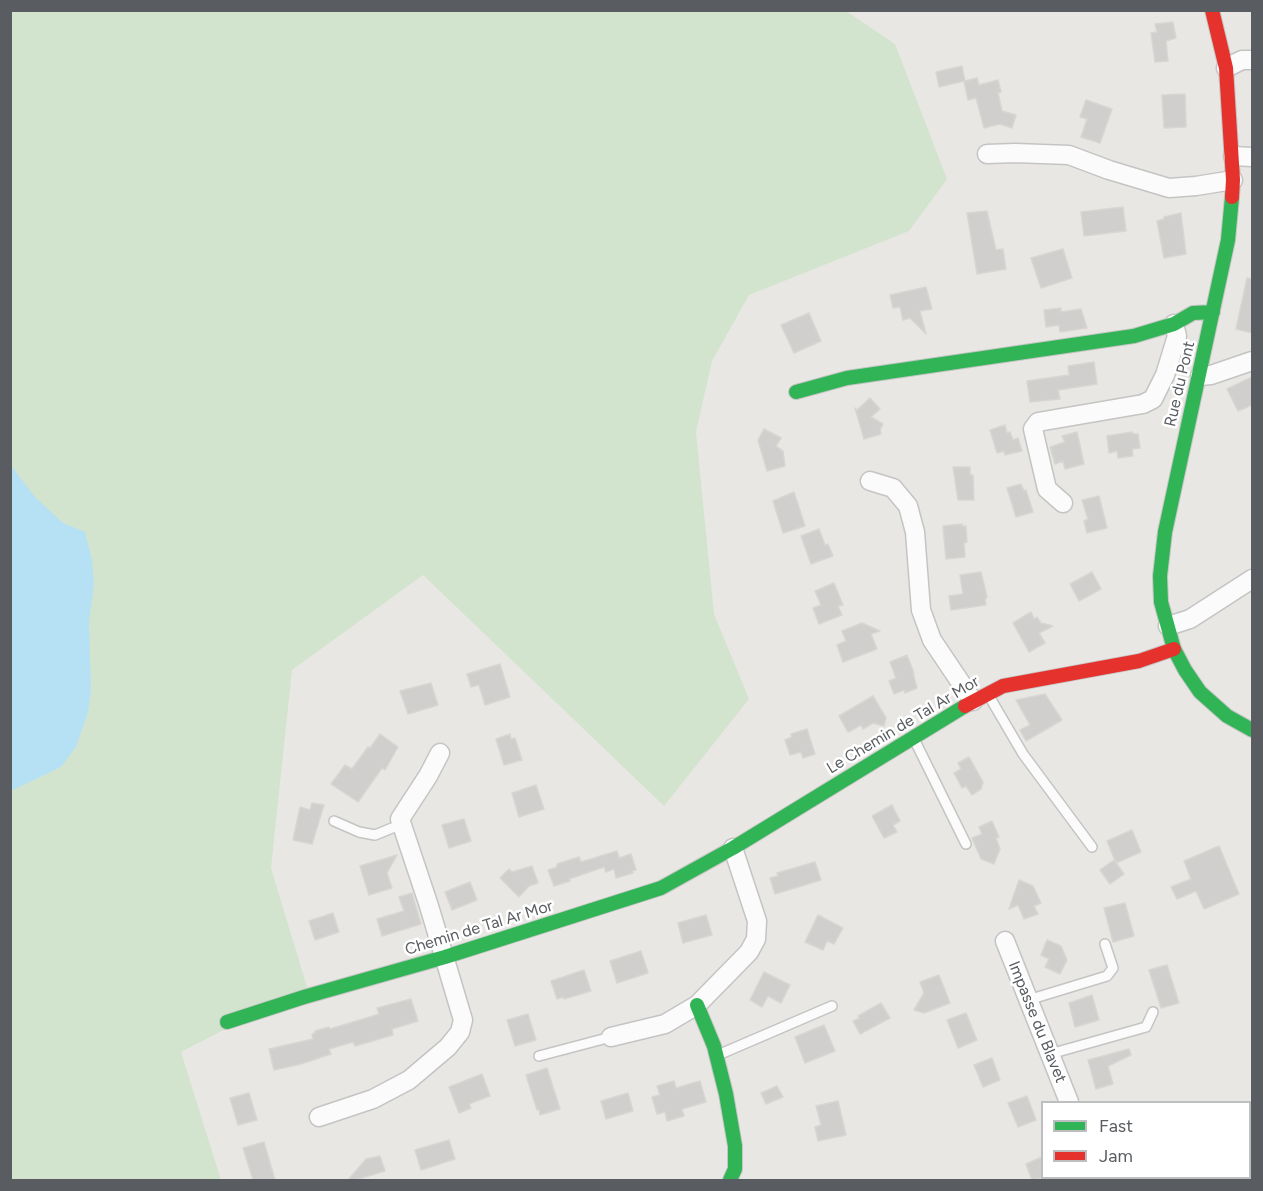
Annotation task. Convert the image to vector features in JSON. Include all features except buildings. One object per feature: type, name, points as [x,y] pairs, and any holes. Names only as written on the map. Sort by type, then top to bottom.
[{"type":"street","name":"Rue du Pont","points":[[1212,10],[1226,68],[1233,156],[1228,240],[1165,532],[1160,576],[1161,602],[1174,649],[1200,692],[1227,716],[1252,730]]},
{"type":"street","points":[[1226,68],[1242,60],[1252,60]]},
{"type":"street","points":[[987,154],[1069,155],[1108,170],[1169,188],[1233,180]]},
{"type":"street","points":[[1233,156],[1252,157]]},
{"type":"street","points":[[796,392],[847,378],[1134,336],[1174,324],[1193,313],[1213,312]]},
{"type":"street","points":[[1063,503],[1047,489],[1033,429],[1038,422],[1143,404],[1153,399],[1165,375],[1177,336],[1174,324]]},
{"type":"street","points":[[1200,376],[1252,361]]},
{"type":"street","points":[[870,481],[893,488],[908,506],[915,532],[921,610],[932,640],[980,697]]},
{"type":"street","points":[[1168,626],[1190,619],[1252,579]]},
{"type":"street","name":"Le Chemin de Tal Ar Mor","points":[[733,848],[913,737],[1003,686],[1139,661],[1174,649]]},
{"type":"street","points":[[319,1117],[373,1099],[409,1080],[433,1061],[460,1032],[463,1020],[400,819],[440,753]]},
{"type":"street","points":[[611,1037],[665,1024],[697,1005],[749,952],[756,939],[757,921],[733,848]]},
{"type":"street","name":"Chemin de Tal Ar Mor","points":[[227,1022],[637,897],[661,888],[733,848]]},
{"type":"street","name":"Impasse du Blavet","points":[[1005,941],[1069,1101]]},
{"type":"street","points":[[697,1005],[704,1017],[726,1094],[735,1146],[735,1169],[730,1180]]},
{"type":"lane","points":[[980,697],[1001,713],[1023,754],[1092,848]]},
{"type":"lane","points":[[913,737],[966,844]]},
{"type":"lane","points":[[334,821],[359,832],[375,835],[402,824]]},
{"type":"lane","points":[[1029,1000],[1107,976],[1113,968],[1105,944]]},
{"type":"lane","points":[[716,1056],[832,1006]]},
{"type":"lane","points":[[1050,1054],[1146,1026],[1153,1012]]},
{"type":"lane","points":[[539,1056],[611,1037]]},
{"type":"green space","points":[[10,11],[846,11],[895,44],[947,179],[909,231],[749,295],[712,361],[696,432],[714,614],[749,699],[664,806],[423,575],[292,670],[271,868],[307,987],[181,1052],[221,1180],[11,1180]]},
{"type":"water","points":[[10,464],[34,496],[63,523],[85,532],[92,560],[94,584],[89,622],[91,690],[88,712],[76,747],[61,767],[11,791]]},
{"type":"traffic: fast","points":[[1232,197],[1228,240],[1165,532],[1160,576],[1161,602],[1174,649],[1185,670],[1200,692],[1227,716],[1252,730]]},
{"type":"traffic: fast","points":[[796,392],[847,378],[1134,336],[1174,324],[1193,313],[1213,312]]},
{"type":"traffic: fast","points":[[227,1022],[304,997],[445,957],[661,888],[733,848],[965,706]]},
{"type":"traffic: fast","points":[[697,1005],[714,1046],[726,1094],[735,1146],[735,1169],[730,1180]]},
{"type":"traffic: jam","points":[[1212,10],[1226,68],[1232,197]]},
{"type":"traffic: jam","points":[[965,706],[1003,686],[1139,661],[1174,649]]}]
